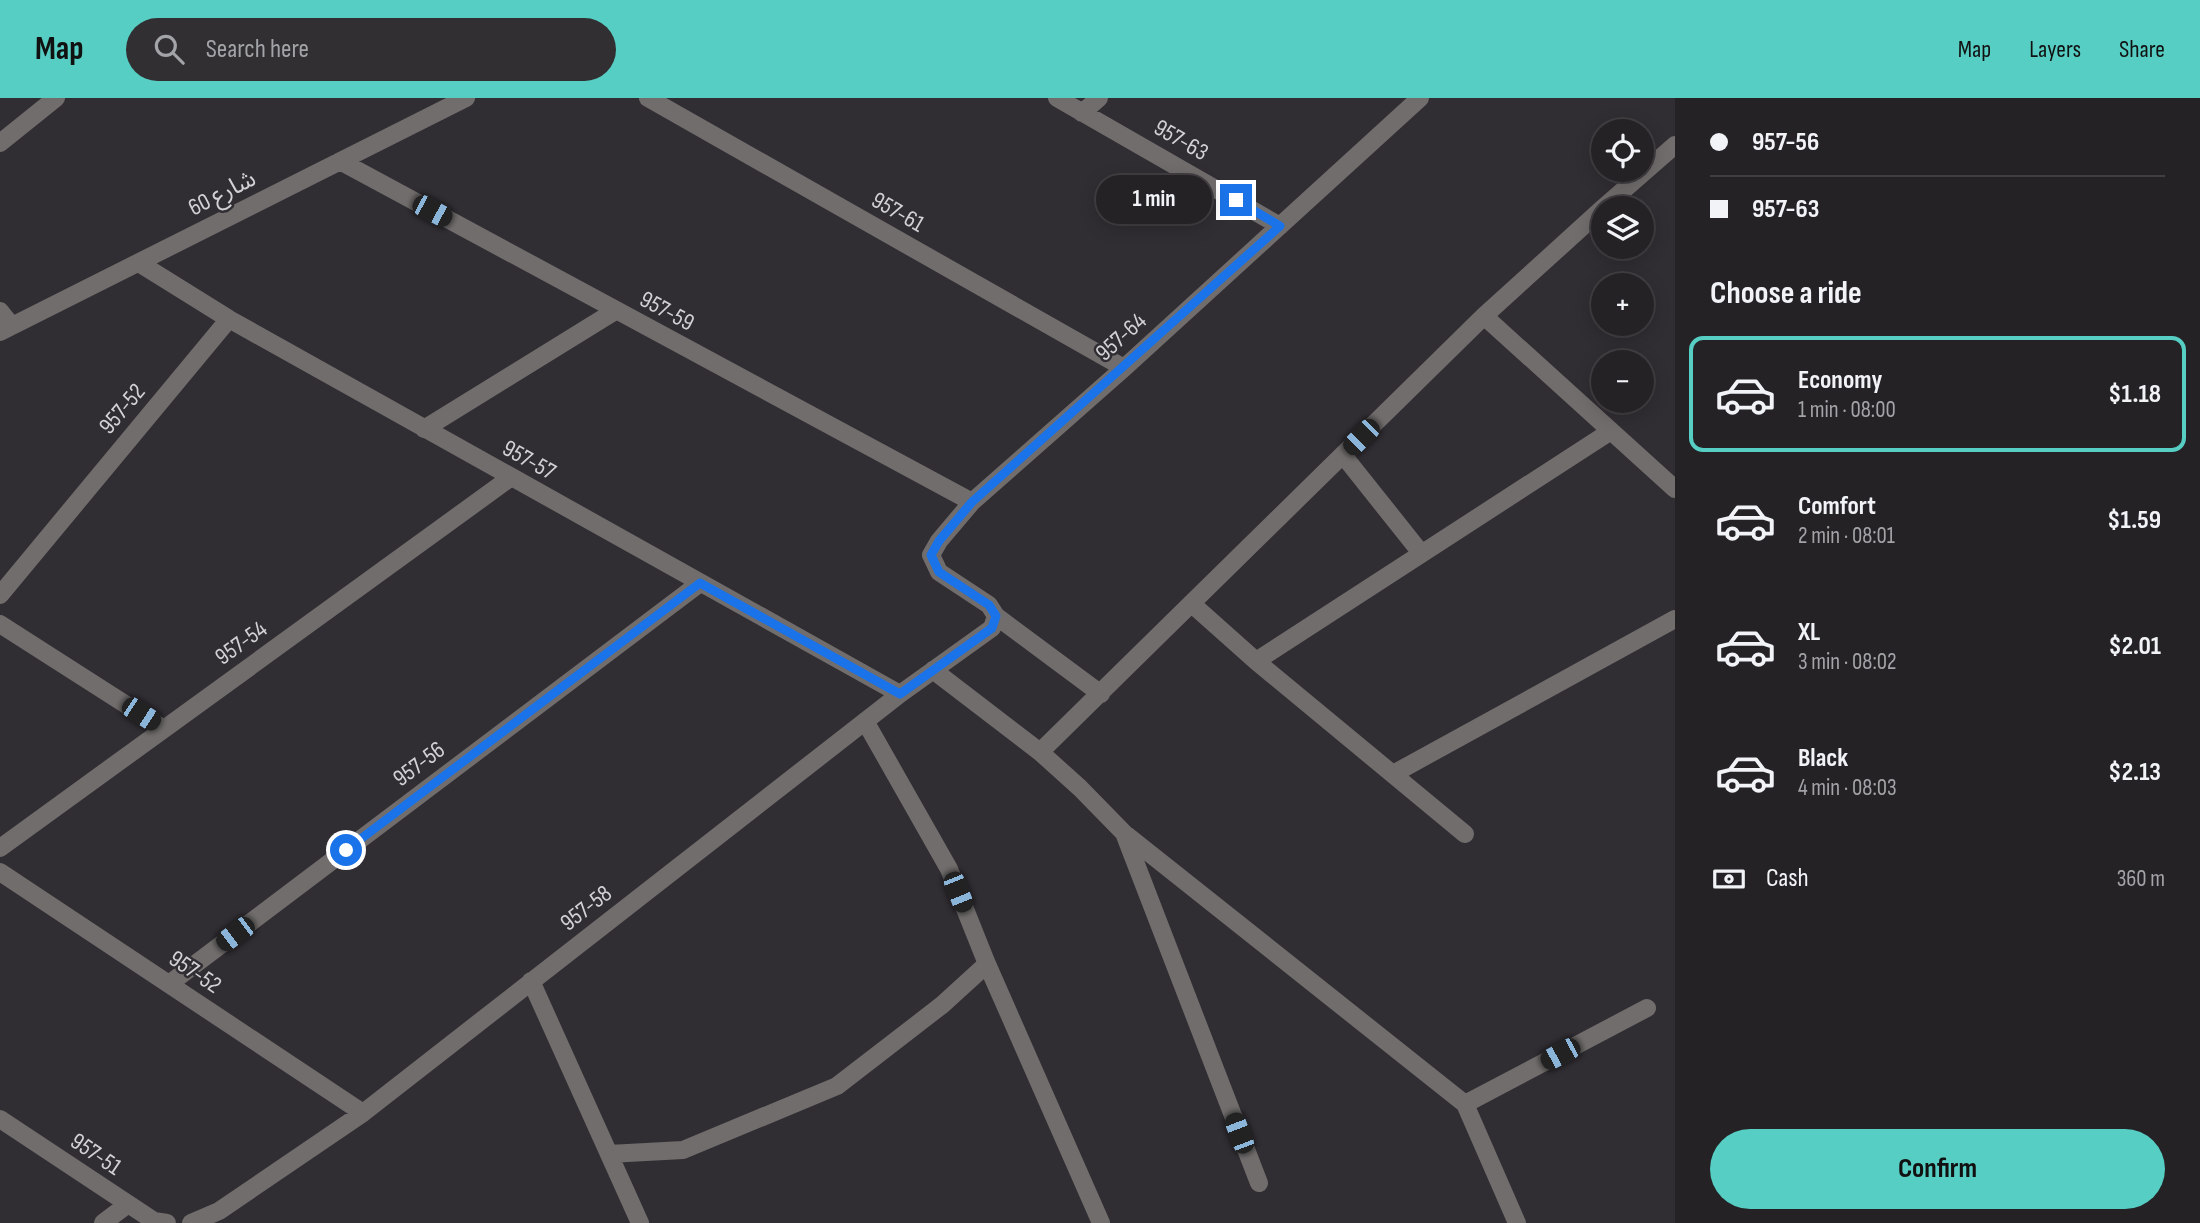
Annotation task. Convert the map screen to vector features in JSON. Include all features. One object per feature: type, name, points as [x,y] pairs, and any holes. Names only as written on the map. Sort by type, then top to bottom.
[{"type":"street","points":[[0,143],[56,98]]},
{"type":"street","name":"شارع 60","points":[[6,329],[466,98]]},
{"type":"street","name":"957-61","points":[[648,98],[1124,368]]},
{"type":"street","name":"957-63","points":[[1057,98],[1280,226]]},
{"type":"street","points":[[1082,113],[1099,98]]},
{"type":"street","name":"957-64","points":[[996,616],[989,605],[939,572],[931,555],[939,541],[972,502],[1124,368],[1420,98]]},
{"type":"street","points":[[1617,196],[1675,145]]},
{"type":"street","name":"957-59","points":[[340,161],[972,502]]},
{"type":"street","points":[[1040,752],[1484,316],[1591,219]]},
{"type":"street","name":"957-57","points":[[139,262],[229,319],[900,694]]},
{"type":"street","points":[[0,311],[6,329]]},
{"type":"street","points":[[424,429],[615,311]]},
{"type":"street","points":[[1484,316],[1675,489]]},
{"type":"street","name":"957-52","points":[[0,595],[229,319]]},
{"type":"street","points":[[1256,661],[1611,430]]},
{"type":"street","points":[[1343,454],[1421,553]]},
{"type":"street","name":"957-54","points":[[0,848],[510,478]]},
{"type":"street","name":"957-56","points":[[169,984],[700,583]]},
{"type":"street","points":[[1192,604],[1256,661],[1465,834]]},
{"type":"street","points":[[996,616],[1101,694]]},
{"type":"street","name":"957-58","points":[[191,1223],[219,1211],[363,1113],[900,694],[992,628],[996,616]]},
{"type":"street","points":[[1393,774],[1675,619]]},
{"type":"street","points":[[0,624],[164,729]]},
{"type":"street","points":[[933,670],[1040,752],[1124,832],[1465,1104],[1517,1223]]},
{"type":"street","points":[[865,721],[949,869],[987,964],[1101,1223]]},
{"type":"street","points":[[1124,832],[1259,1182]]},
{"type":"street","name":"957-52","points":[[0,872],[363,1113]]},
{"type":"street","points":[[609,1154],[683,1150],[837,1086],[942,1005],[987,964]]},
{"type":"street","points":[[531,981],[640,1223]]},
{"type":"street","points":[[1465,1104],[1647,1008]]},
{"type":"street","name":"957-51","points":[[0,1119],[158,1223]]},
{"type":"street","points":[[103,1223],[128,1204]]},
{"type":"route","points":[[346,850],[700,583],[900,694],[992,628],[996,616],[989,605],[939,572],[931,555],[939,541],[972,502],[1280,226],[1236,200]]}]
